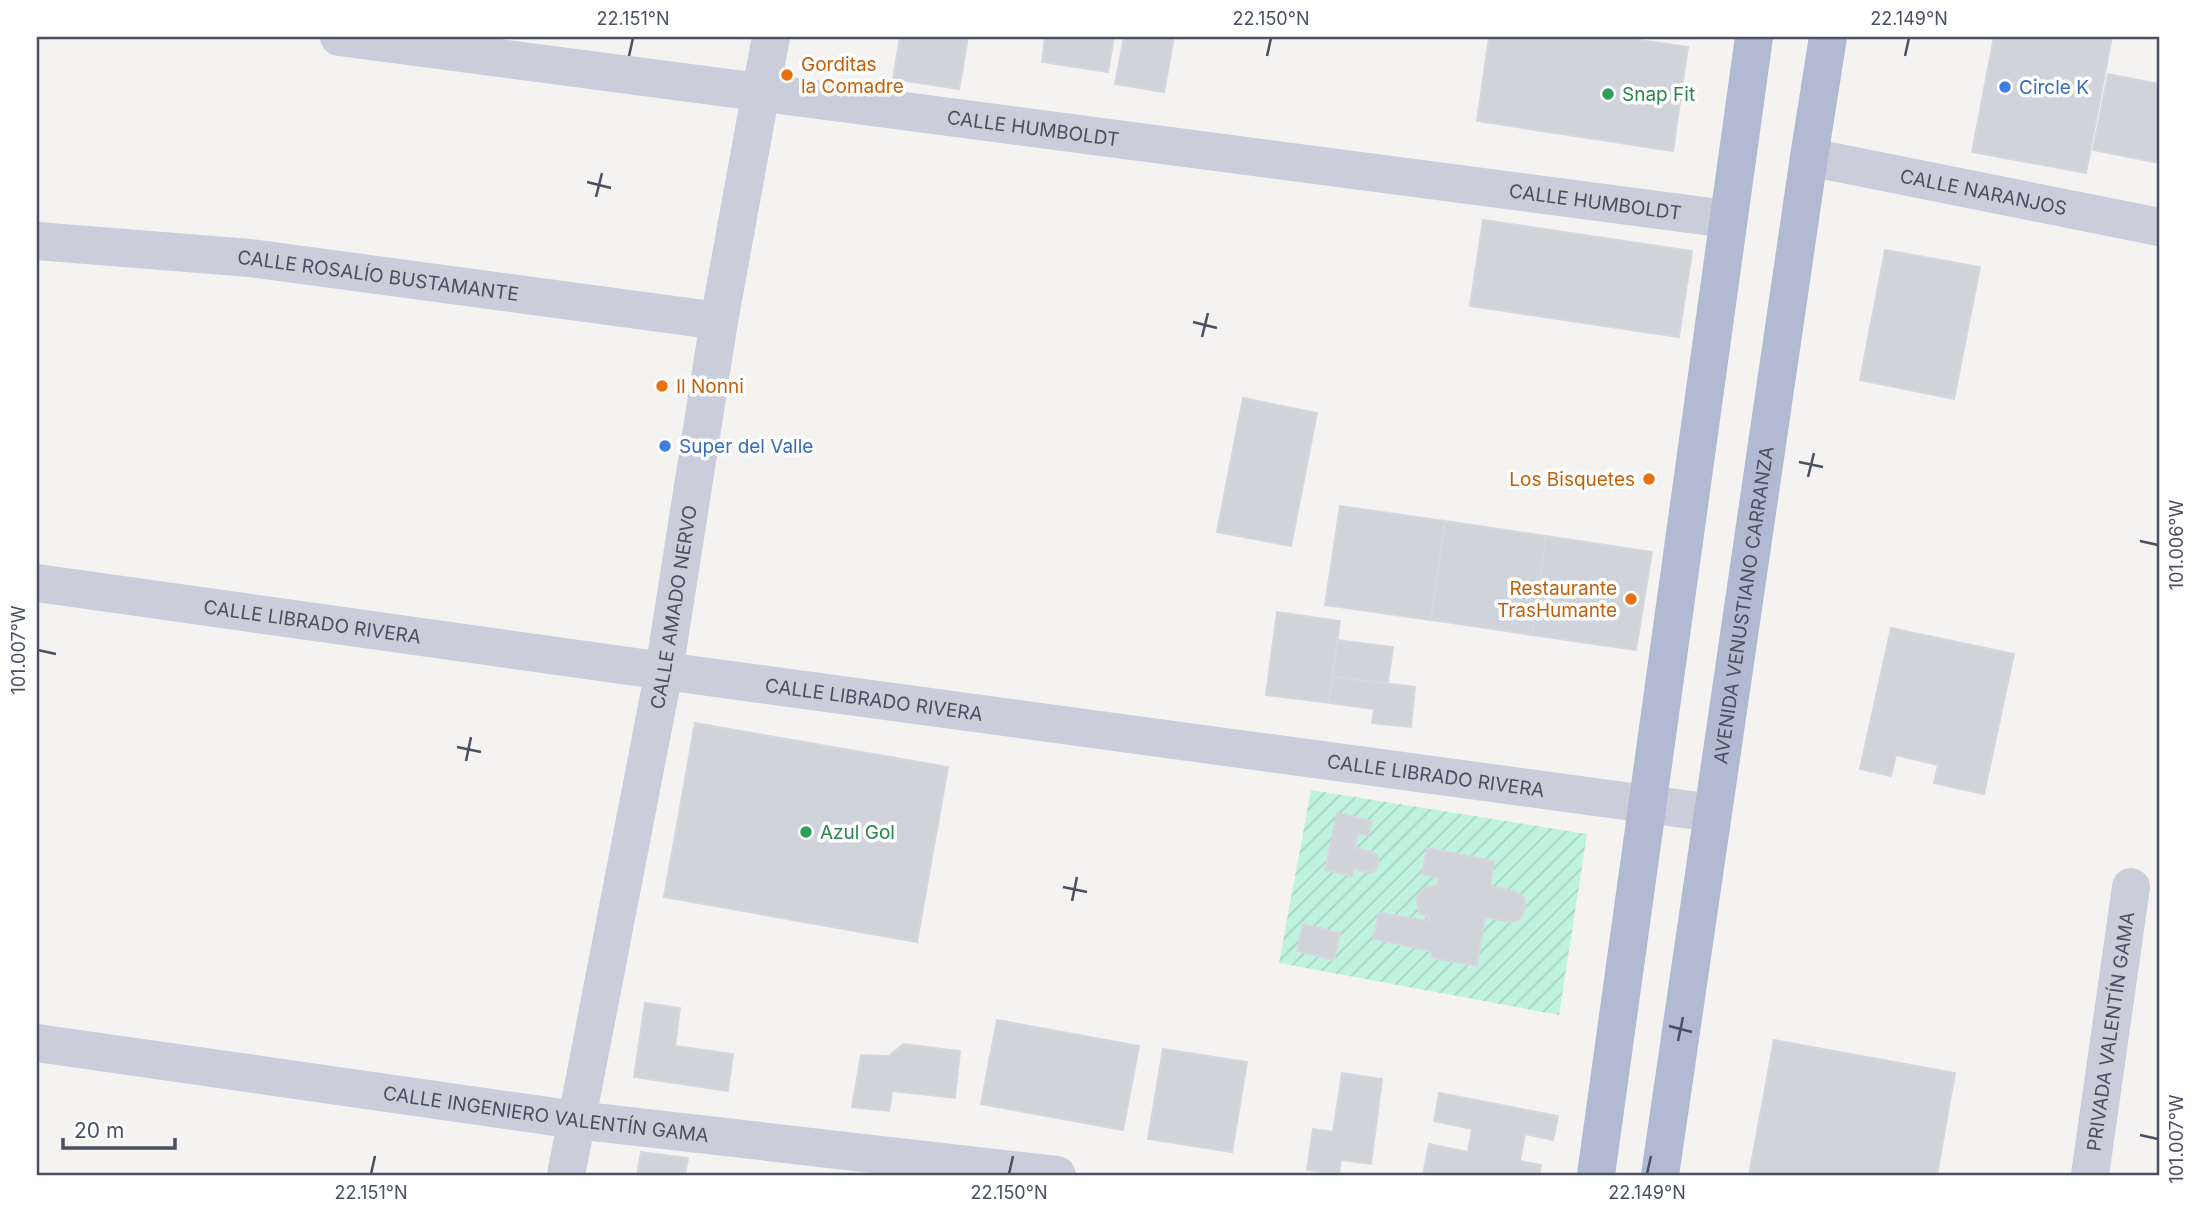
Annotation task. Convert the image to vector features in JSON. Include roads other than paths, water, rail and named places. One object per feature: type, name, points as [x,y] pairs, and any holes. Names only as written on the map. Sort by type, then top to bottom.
[{"type":"main road","points":[[1596,1175],[1754,37]]},
{"type":"main road","name":"AVENIDA VENUSTIANO CARRANZA","points":[[1660,1175],[1808,157],[1828,37]]},
{"type":"street","name":"CALLE HUMBOLDT","points":[[339,37],[1727,219]]},
{"type":"street","name":"CALLE AMADO NERVO","points":[[566,1175],[664,671],[719,321],[771,37]]},
{"type":"street","name":"CALLE NARANJOS","points":[[1808,157],[2159,226]]},
{"type":"street","name":"CALLE ROSALÍO BUSTAMANTE","points":[[37,241],[250,258],[719,321]]},
{"type":"street","name":"CALLE LIBRADO RIVERA","points":[[37,583],[1713,813]]},
{"type":"street","name":"PRIVADA VALENTÍN GAMA","points":[[2090,1175],[2131,887]]},
{"type":"street","name":"CALLE INGENIERO VALENTÍN GAMA","points":[[37,1043],[576,1120],[1057,1175]]},
{"type":"place","name":"Gorditas la Comadre","points":[[787,75]]},
{"type":"place","name":"Circle K","points":[[2005,87]]},
{"type":"place","name":"Snap Fit","points":[[1608,94]]},
{"type":"place","name":"Il Nonni","points":[[662,386]]},
{"type":"place","name":"Super del Valle","points":[[665,446]]},
{"type":"place","name":"Los Bisquetes","points":[[1649,479]]},
{"type":"place","name":"Restaurante TrasHumante","points":[[1631,599]]},
{"type":"place","name":"Azul Gol","points":[[806,832]]}]
